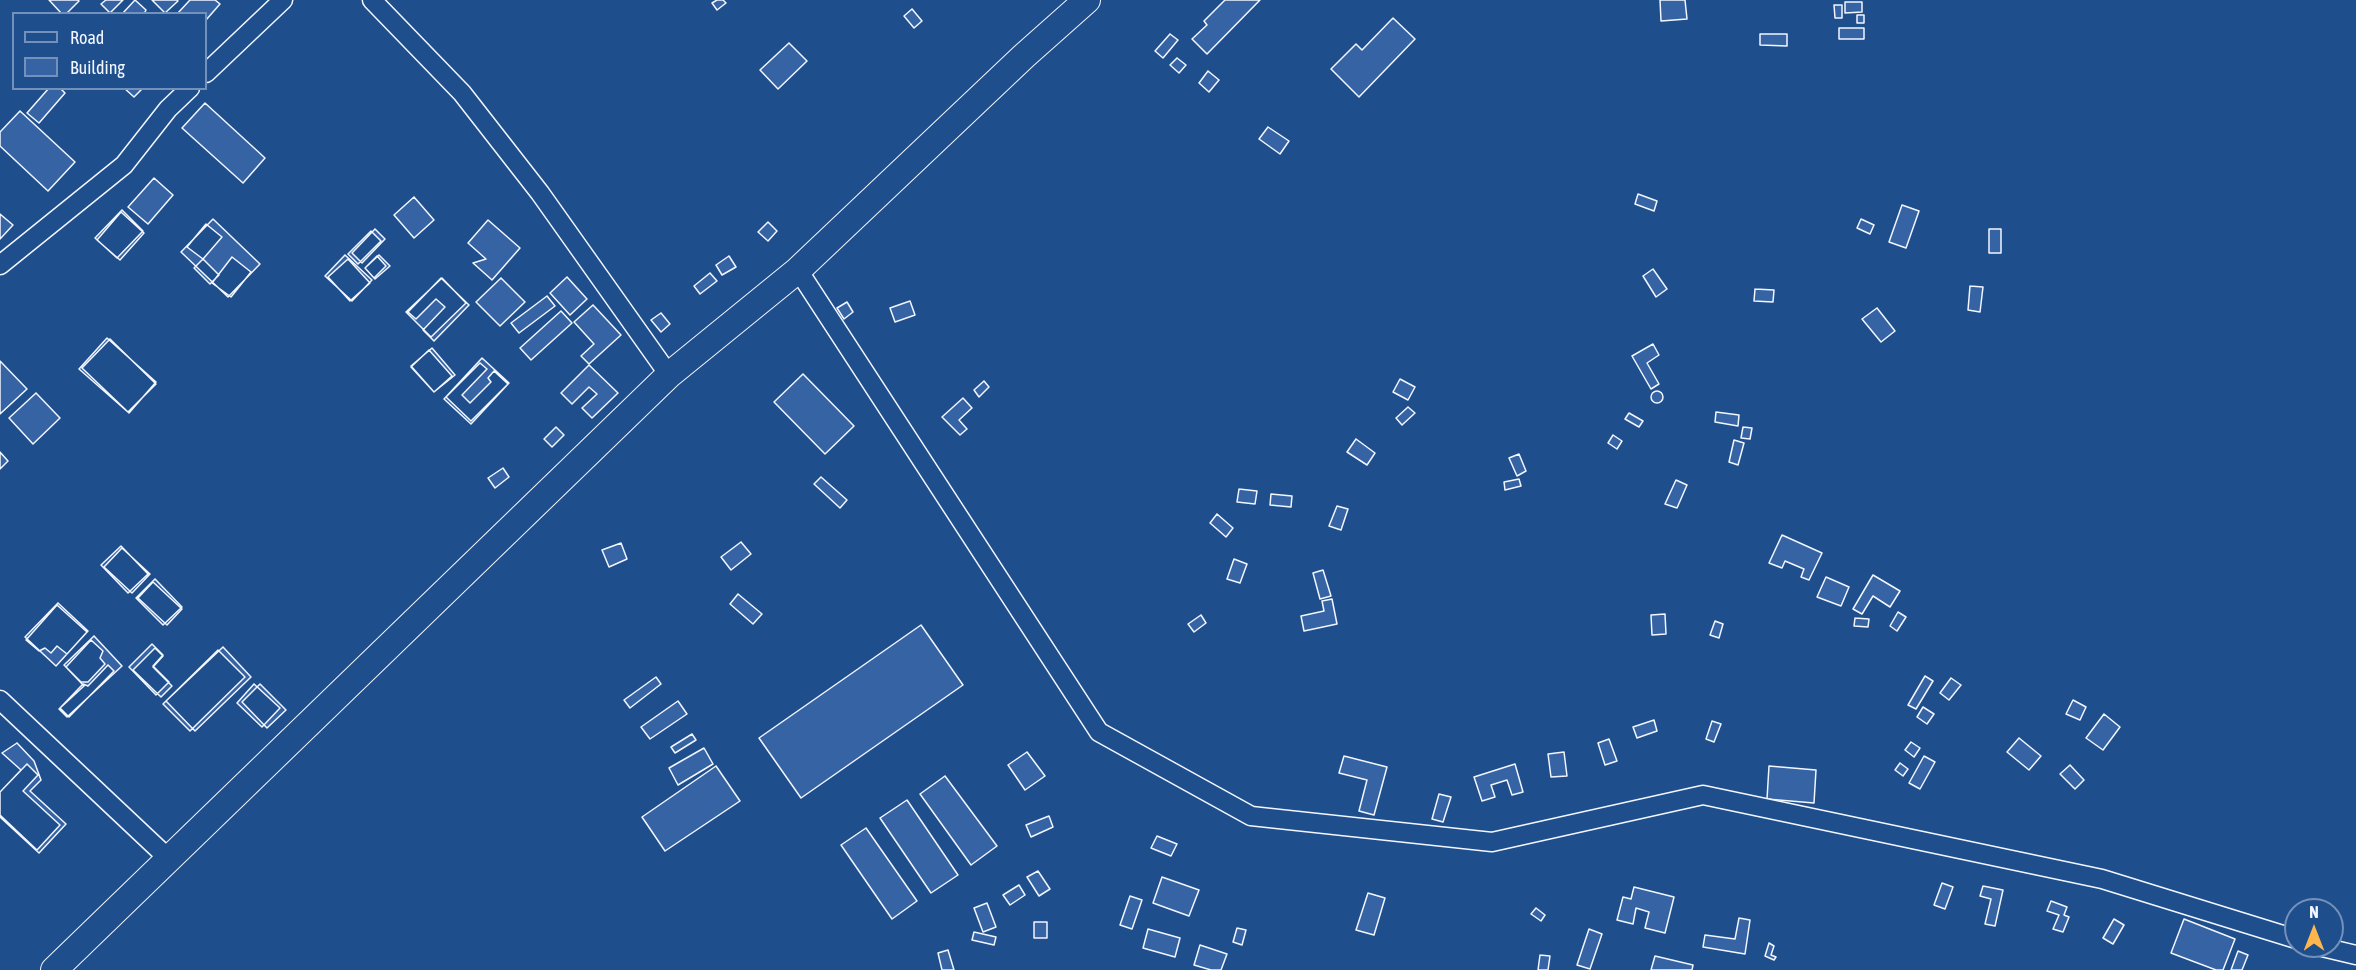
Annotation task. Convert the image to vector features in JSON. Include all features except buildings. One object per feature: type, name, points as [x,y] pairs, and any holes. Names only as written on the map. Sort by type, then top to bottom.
[{"type":"main road","points":[[54,970],[669,375],[798,270],[1015,64],[1087,0]]},
{"type":"street","points":[[207,72],[283,0]]},
{"type":"street","points":[[372,0],[462,93],[540,193],[669,375]]},
{"type":"street","points":[[0,265],[124,165],[168,109],[187,90]]},
{"type":"street","points":[[798,270],[1099,732],[1251,816],[1492,842],[1703,795],[2102,879],[2284,935]]},
{"type":"street","points":[[0,700],[169,860]]}]
